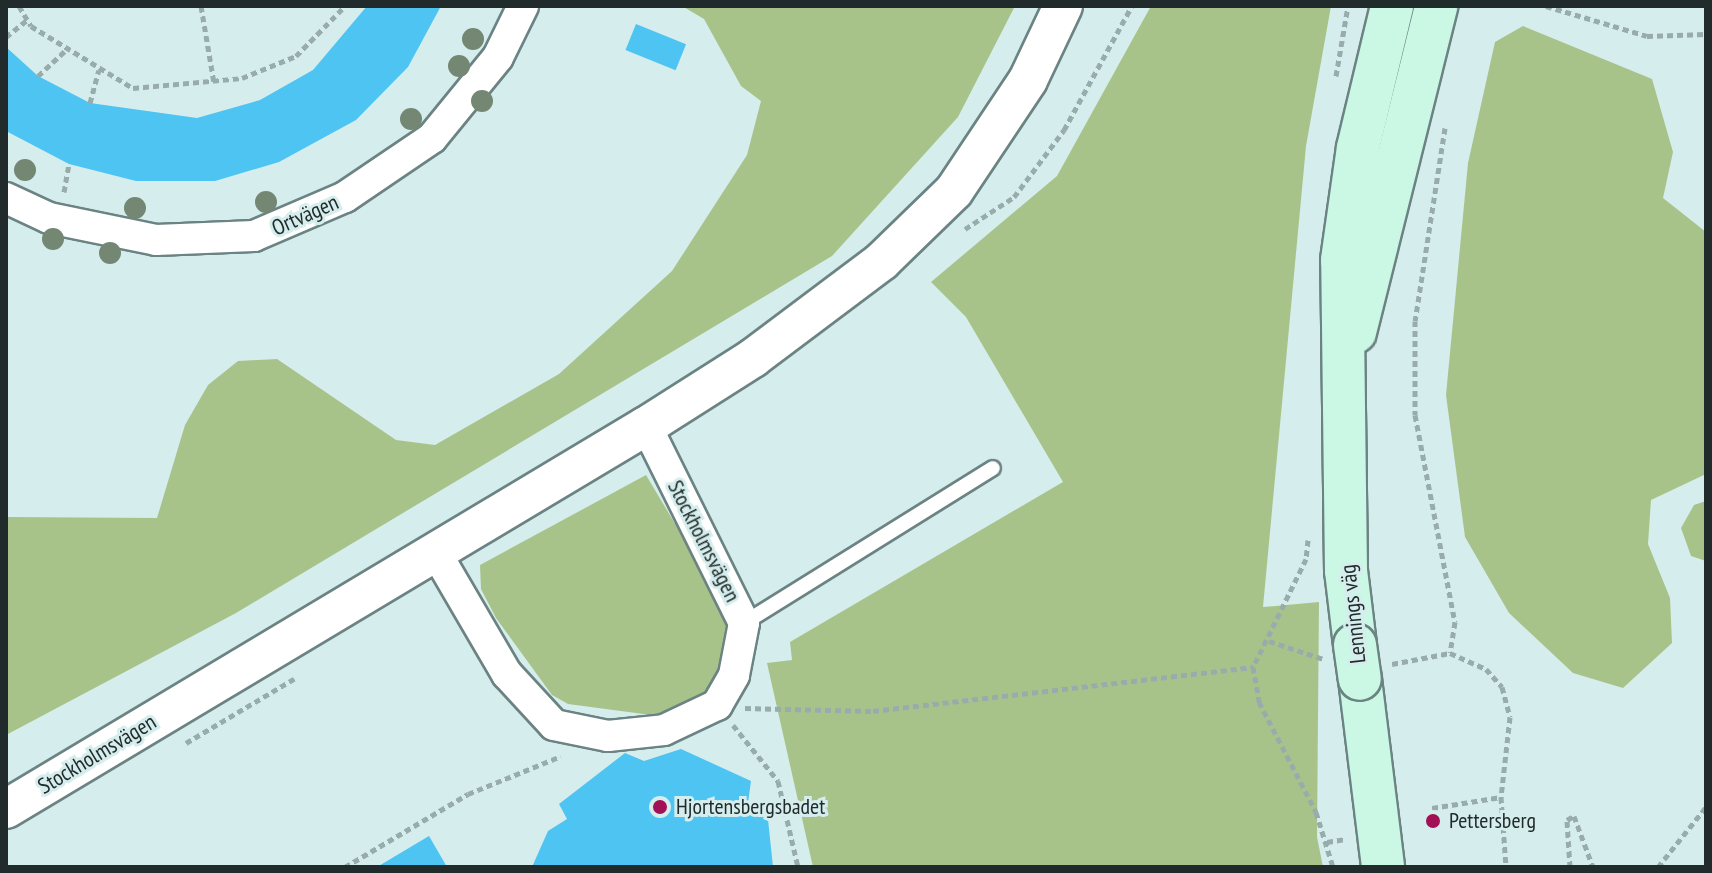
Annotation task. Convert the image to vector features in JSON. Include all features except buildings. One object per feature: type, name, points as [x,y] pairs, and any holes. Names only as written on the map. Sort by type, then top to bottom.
[{"type":"main road","name":"Lennings väg","points":[[1383,867],[1346,571],[1344,229],[1392,6]]},
{"type":"main road","name":"Lennings väg","points":[[1346,360],[1436,6]]},
{"type":"street","name":"Ortvägen","points":[[6,198],[49,218],[140,238],[254,236],[345,197],[432,138],[498,57],[523,6]]},
{"type":"street","name":"Stockholmsvägen","points":[[6,809],[646,426],[753,358],[931,216],[1000,126],[1063,6]]},
{"type":"street","name":"Stockholmsvägen","points":[[646,426],[744,623],[734,675],[717,705]]},
{"type":"street","points":[[435,551],[507,674],[554,725],[608,736],[664,730],[717,705]]},
{"type":"lane","points":[[744,623],[993,468]]},
{"type":"path","points":[[19,6],[28,20],[66,50],[133,88],[214,83],[296,56],[345,6]]},
{"type":"path","points":[[201,6],[214,83]]},
{"type":"path","points":[[1546,6],[1647,36],[1706,34]]},
{"type":"path","points":[[6,37],[28,20]]},
{"type":"path","points":[[38,76],[66,50]]},
{"type":"path","points":[[90,103],[99,70]]},
{"type":"path","points":[[1447,115],[1415,321],[1415,415],[1455,622],[1450,653],[1486,669],[1502,687],[1510,717],[1501,797],[1506,867]]},
{"type":"path","points":[[717,705],[873,711],[1253,667]]},
{"type":"path","points":[[717,705],[778,781],[798,867]]},
{"type":"path","points":[[345,867],[468,794],[608,736]]},
{"type":"path","points":[[1432,808],[1501,797]]},
{"type":"path","points":[[1658,867],[1706,807]]},
{"type":"path","points":[[1570,867],[1567,820],[1574,816],[1593,867]]},
{"type":"path","points":[[1327,842],[1350,839]]},
{"type":"green space","points":[[682,6],[1015,6],[958,117],[832,256],[236,613],[6,735],[6,517],[157,518],[185,425],[208,385],[238,361],[277,359],[396,440],[435,445],[559,374],[672,271],[747,155],[761,101],[741,86],[704,19]]},
{"type":"green space","points":[[1151,6],[1331,6],[1306,146],[1263,607],[1319,602],[1317,837],[1323,867],[813,867],[767,663],[792,660],[790,642],[1063,482],[966,317],[931,282],[1057,176]]},
{"type":"green space","points":[[1523,26],[1652,79],[1673,152],[1663,198],[1706,232],[1706,474],[1651,500],[1648,544],[1670,598],[1672,643],[1623,688],[1573,673],[1509,613],[1465,537],[1446,395],[1468,163],[1495,42]]},
{"type":"green space","points":[[646,475],[746,643],[728,684],[683,709],[651,715],[568,704],[552,695],[496,618],[481,589],[480,565]]},
{"type":"green space","points":[[1706,501],[1706,561],[1691,556],[1681,528],[1694,505]]},
{"type":"place","name":"Hjortensbergsbadet","points":[[660,807]]},
{"type":"place","name":"Pettersberg","points":[[1433,821]]}]
